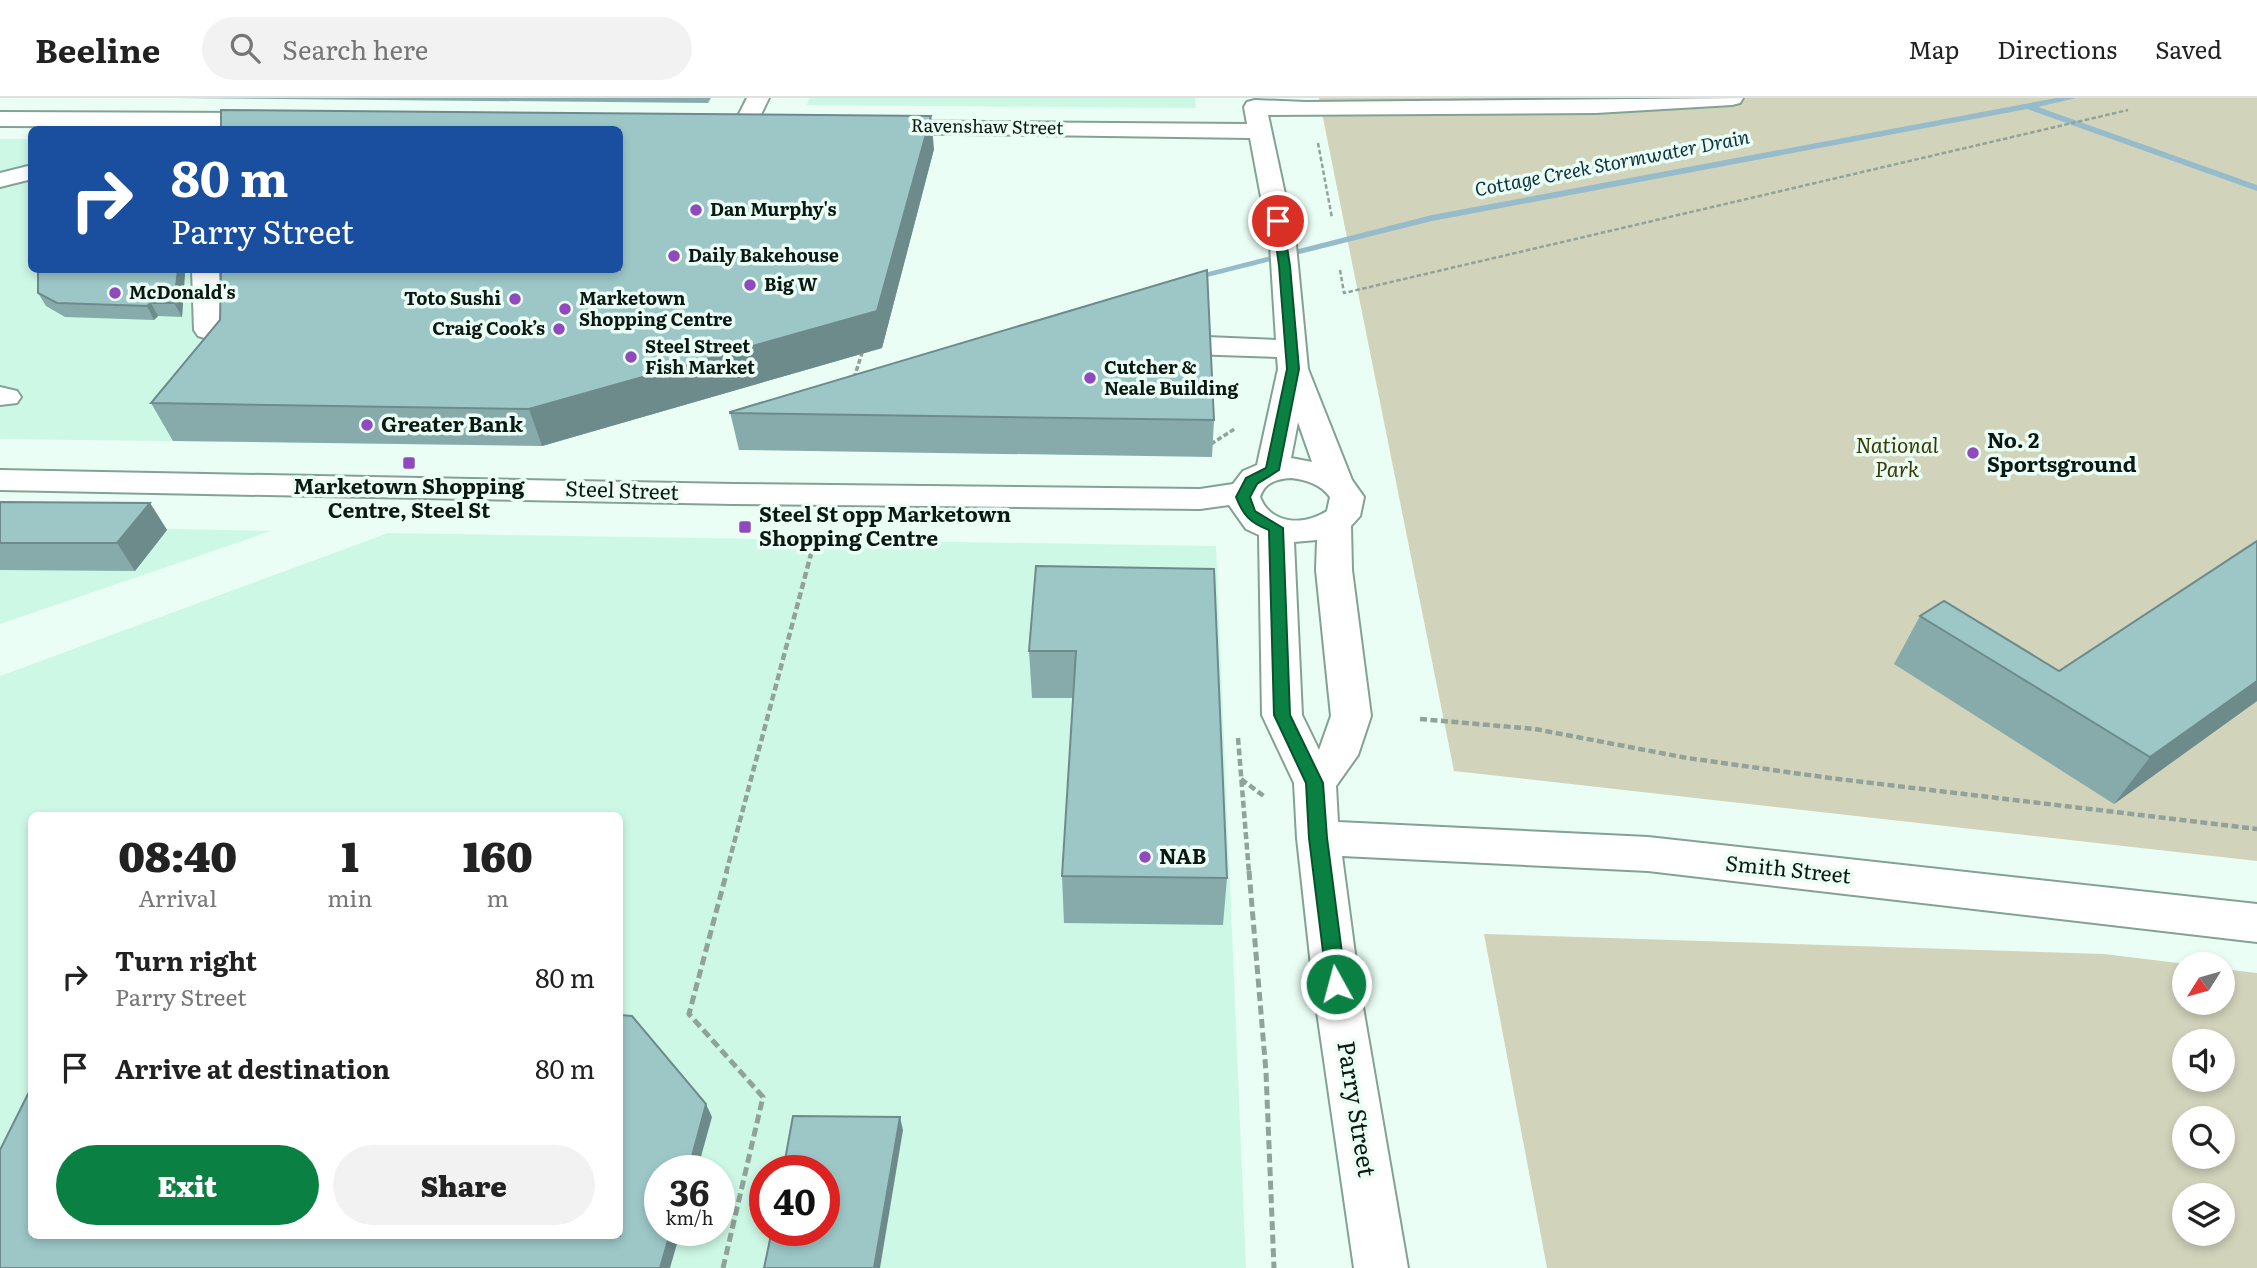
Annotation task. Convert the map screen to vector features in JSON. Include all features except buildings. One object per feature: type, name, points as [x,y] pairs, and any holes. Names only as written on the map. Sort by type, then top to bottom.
[{"type":"street","points":[[91,118],[117,98]]},
{"type":"street","points":[[746,124],[758,98]]},
{"type":"street","name":"Ravenshaw Street","points":[[857,126],[1313,110],[1403,102],[1671,105],[1732,98]]},
{"type":"street","points":[[1256,112],[1283,245],[1292,359],[1272,470]]},
{"type":"street","points":[[0,118],[300,120]]},
{"type":"street","points":[[718,124],[774,124]]},
{"type":"street","points":[[0,180],[28,173]]},
{"type":"street","points":[[205,273],[208,330]]},
{"type":"street","points":[[1146,341],[1292,359]]},
{"type":"street","points":[[1292,359],[1336,482],[1347,497],[1343,516],[1334,524],[1320,530],[1302,532],[1276,528],[1260,522],[1249,513],[1244,502],[1244,492],[1257,477],[1272,470],[1301,469],[1336,482]]},
{"type":"street","name":"Steel Street","points":[[0,480],[733,494],[1200,499],[1244,492]]},
{"type":"street","points":[[1315,783],[1338,755],[1351,716],[1334,570],[1334,524]]},
{"type":"street","name":"Parry Street","points":[[1276,528],[1282,715],[1315,783],[1318,838],[1336,984],[1381,1268]]},
{"type":"street","name":"Smith Street","points":[[1318,838],[1648,854],[2257,923]]},
{"type":"path","points":[[1313,110],[1332,218]]},
{"type":"path","points":[[1340,270],[1344,293],[2128,110]]},
{"type":"path","points":[[853,380],[866,341]]},
{"type":"path","points":[[1207,454],[1212,441],[1247,421]]},
{"type":"path","points":[[723,1268],[763,1097],[689,1014],[817,532],[803,532]]},
{"type":"path","points":[[1420,719],[1485,722],[1574,735],[1687,758],[2071,808],[2257,829]]},
{"type":"path","points":[[1240,779],[1266,1072],[1274,1268]]},
{"type":"shaded area","points":[[809,98],[1195,98],[1196,108],[807,105]]},
{"type":"shaded area","name":"Marketown Shopping Centre","points":[[0,139],[28,139],[28,273],[623,273],[623,271],[882,348],[542,446],[0,439]]},
{"type":"shaded area","points":[[0,525],[271,531],[0,624]]},
{"type":"shaded area","points":[[388,533],[1216,546],[1246,1268],[0,1268],[0,676]]},
{"type":"green space","name":"National Park","points":[[1319,98],[2257,98],[2257,861],[1454,771]]},
{"type":"green space","points":[[1484,934],[2104,954],[2172,962],[2172,1015],[2235,1015],[2235,970],[2257,973],[2257,1268],[1547,1268]]},
{"type":"waterway","name":"Cottage Creek Stormwater Drain","points":[[1187,279],[1432,218],[2071,98]]},
{"type":"waterway","points":[[2030,107],[2257,188]]},
{"type":"place","name":"Dan Murphy's","points":[[696,210]]},
{"type":"place","name":"Daily Bakehouse","points":[[674,256]]},
{"type":"place","name":"Big W","points":[[750,285]]},
{"type":"place","name":"McDonald's","points":[[115,293]]},
{"type":"place","name":"Toto Sushi","points":[[515,299]]},
{"type":"place","name":"Marketown Shopping Centre","points":[[565,309]]},
{"type":"place","name":"Craig Cook’s","points":[[559,329]]},
{"type":"place","name":"Steel Street Fish Market","points":[[631,357]]},
{"type":"place","name":"Cutcher & Neale Building","points":[[1090,378]]},
{"type":"place","name":"Greater Bank","points":[[367,425]]},
{"type":"place","name":"No. 2 Sportsground","points":[[1973,453]]},
{"type":"place","name":"Marketown Shopping Centre, Steel St","points":[[409,463]]},
{"type":"place","name":"Steel St opp Marketown Shopping Centre","points":[[745,527]]},
{"type":"place","name":"NAB","points":[[1145,857]]},
{"type":"route","points":[[1278,221],[1283,245],[1293,369],[1272,470],[1251,481],[1243,497],[1249,513],[1260,522],[1276,528],[1282,715],[1315,783],[1318,838],[1336,984]]}]
